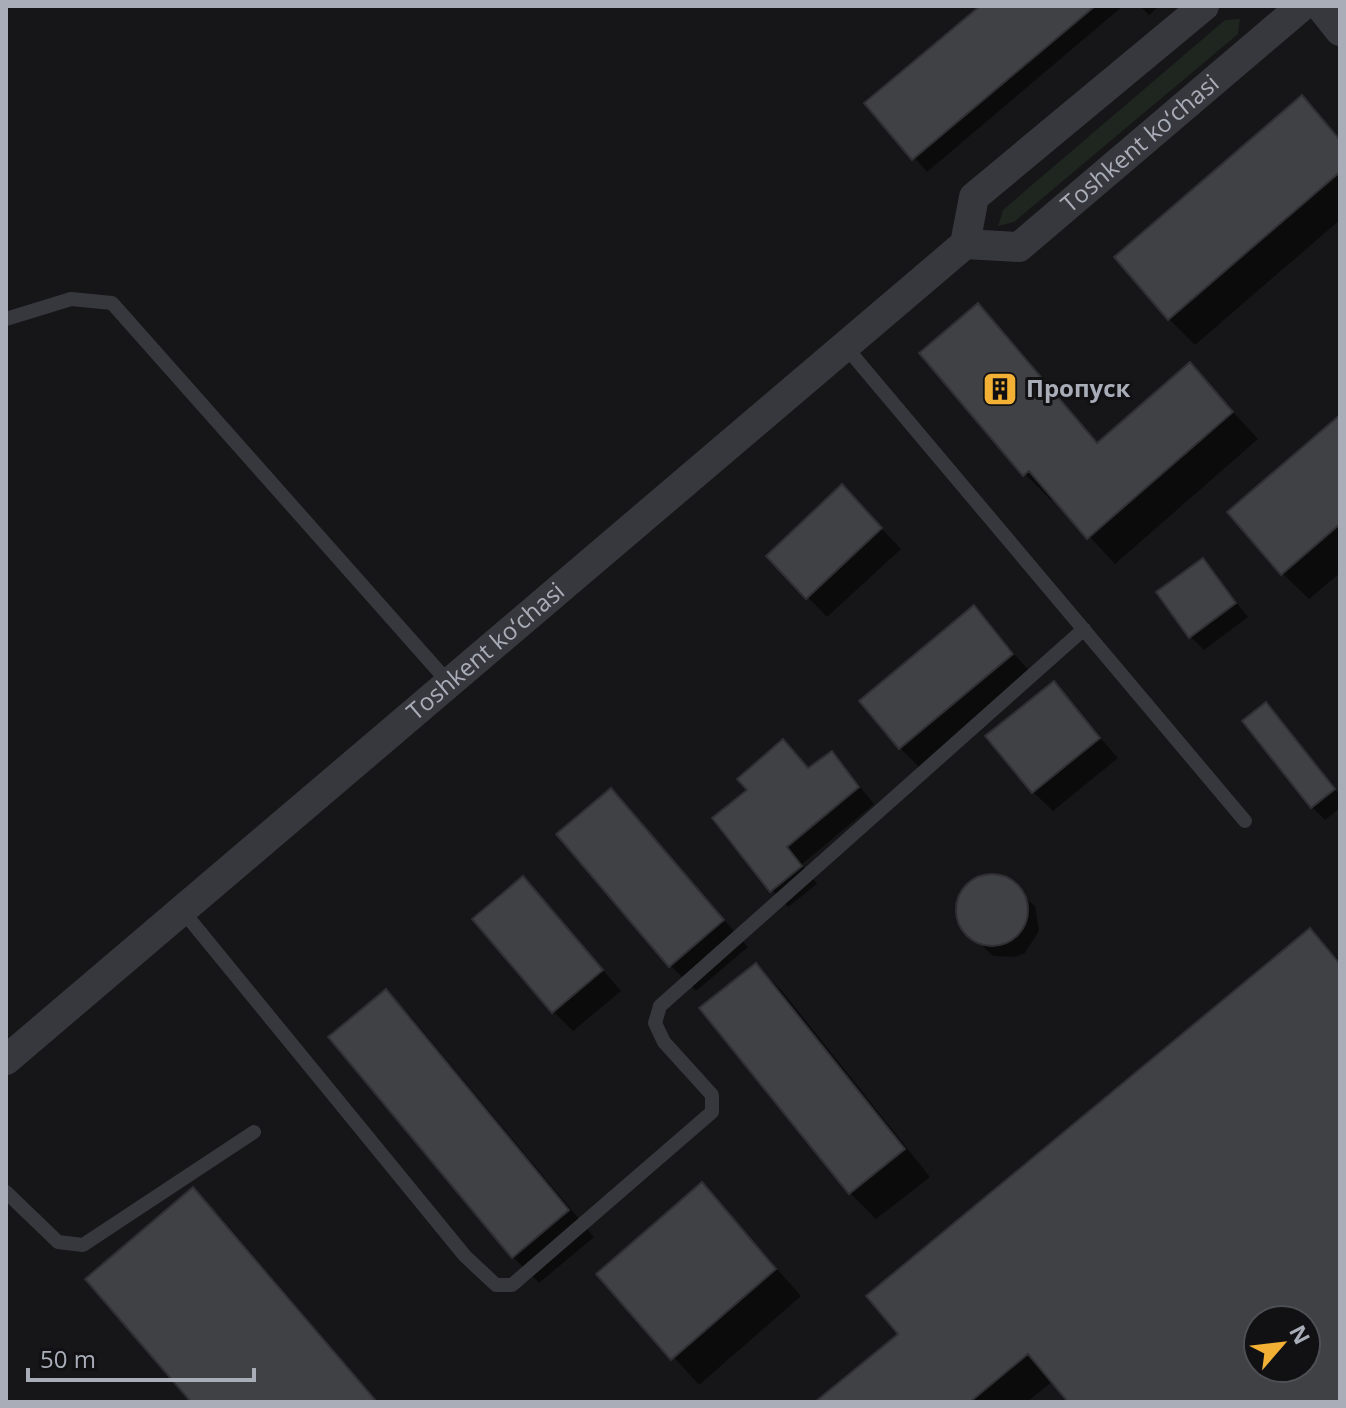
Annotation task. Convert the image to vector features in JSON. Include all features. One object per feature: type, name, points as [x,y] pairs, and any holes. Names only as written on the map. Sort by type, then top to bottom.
[{"type":"street","points":[[965,244],[974,197],[1204,6]]},
{"type":"street","name":"Toshkent ko‘chasi","points":[[6,1060],[965,244],[1019,247],[1302,6]]},
{"type":"street","points":[[1320,6],[1340,31]]},
{"type":"lane","points":[[6,319],[71,299],[112,303],[449,683]]},
{"type":"lane","points":[[845,346],[1245,821]]},
{"type":"lane","points":[[182,910],[465,1256],[496,1285],[512,1285],[712,1112],[712,1095],[664,1042],[655,1023],[660,1006],[1084,629]]},
{"type":"lane","points":[[6,1192],[58,1242],[83,1245],[254,1132]]},
{"type":"shaded area","points":[[1240,19],[1238,34],[1014,222],[998,226],[1003,210],[1225,20]]},
{"type":"building","points":[[980,6],[1095,6],[912,160],[864,103]]},
{"type":"building","points":[[1302,95],[1340,140],[1340,172],[1168,320],[1114,257]]},
{"type":"building","points":[[978,303],[1097,443],[1190,362],[1233,412],[1087,539],[1029,471],[1023,476],[919,353]]},
{"type":"building","points":[[1340,415],[1340,524],[1281,575],[1227,512]]},
{"type":"building","points":[[842,484],[882,528],[806,599],[766,556]]},
{"type":"building","points":[[1203,558],[1236,603],[1189,638],[1156,592]]},
{"type":"building","points":[[974,605],[1013,654],[899,749],[859,701]]},
{"type":"building","points":[[1054,681],[1100,738],[1032,793],[985,736]]},
{"type":"building","points":[[1266,702],[1335,789],[1311,808],[1242,721]]},
{"type":"building","points":[[783,739],[808,768],[832,751],[859,787],[787,847],[802,866],[770,892],[712,818],[747,790],[737,779]]},
{"type":"building","points":[[611,788],[724,920],[669,967],[556,834]]},
{"type":"building","points":[[992,874],[1012,880],[1022,890],[1028,910],[1022,930],[1012,940],[992,946],[972,940],[962,930],[956,910],[962,890],[972,880]]},
{"type":"building","points":[[523,876],[603,970],[552,1013],[472,919]]},
{"type":"building","points":[[1310,928],[1340,964],[1340,1402],[1068,1402],[1028,1354],[970,1402],[815,1402],[898,1334],[866,1296]]},
{"type":"building","points":[[756,963],[905,1149],[849,1194],[699,1008]]},
{"type":"building","points":[[386,989],[569,1210],[512,1258],[328,1037]]},
{"type":"building","points":[[702,1182],[776,1269],[671,1360],[596,1274]]},
{"type":"building","points":[[193,1187],[377,1402],[191,1402],[85,1279]]},
{"type":"place","name":"Пропуск","points":[[1000,389]]}]
